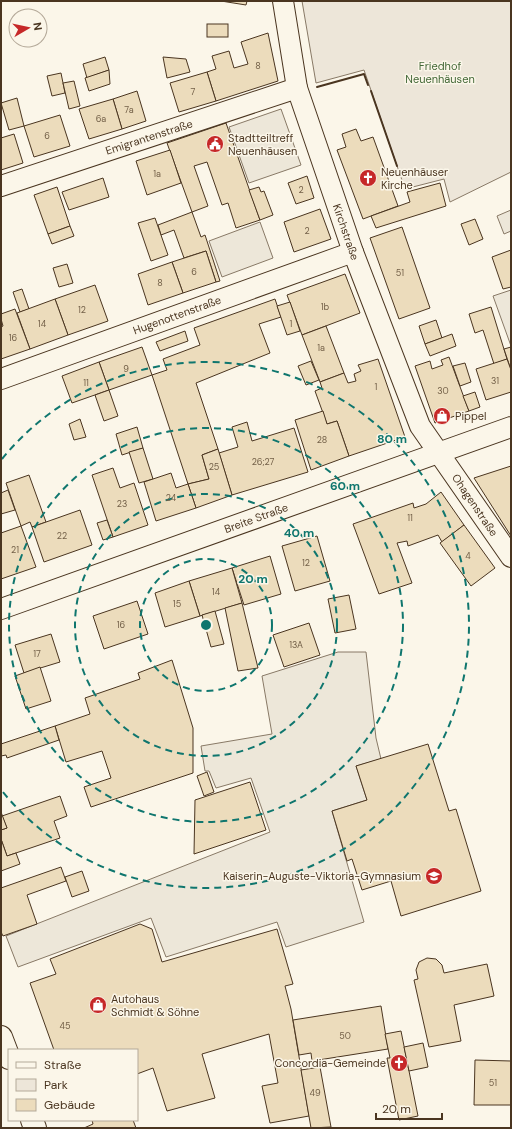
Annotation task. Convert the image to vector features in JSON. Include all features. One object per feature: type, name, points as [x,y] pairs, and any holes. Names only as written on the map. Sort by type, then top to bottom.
[{"type":"street","name":"Kirchstraße","points":[[283,1],[297,88],[353,252],[420,426],[440,453]]},
{"type":"street","name":"Emigrantenstraße","points":[[1,186],[297,88]]},
{"type":"street","name":"Hugenottenstraße","points":[[1,379],[353,252]]},
{"type":"street","name":"Breite Straße","points":[[1,609],[511,427]]},
{"type":"street","name":"Ohagenstraße","points":[[440,453],[511,557]]},
{"type":"street","points":[[1,1037],[8,1055]]},
{"type":"green space","name":"Friedhof Neuenhäusen","points":[[302,1],[511,1],[511,172],[450,202],[444,179],[405,189],[364,70],[316,83]]},
{"type":"shaded area","points":[[281,109],[301,165],[249,183],[229,127]]},
{"type":"shaded area","points":[[511,210],[511,231],[504,234],[497,216]]},
{"type":"shaded area","points":[[260,222],[273,258],[222,277],[209,241]]},
{"type":"shaded area","points":[[511,290],[511,346],[493,296]]},
{"type":"shaded area","points":[[338,652],[366,652],[376,738],[381,759],[356,766],[367,800],[332,811],[364,922],[286,947],[277,922],[166,957],[151,918],[18,967],[6,936],[270,832],[251,778],[216,788],[209,771],[205,771],[201,746],[272,734],[262,676]]},
{"type":"building","points":[[221,1],[247,1],[246,5]]},
{"type":"building","points":[[207,24],[228,24],[228,37],[207,37]]},
{"type":"building","points":[[268,33],[278,81],[216,101],[207,72],[216,69],[212,56],[229,51],[234,68],[248,64],[241,42]]},
{"type":"building","points":[[105,57],[109,70],[87,78],[83,64]]},
{"type":"building","points":[[163,57],[186,59],[190,72],[167,78]]},
{"type":"building","points":[[109,70],[110,84],[89,91],[85,78]]},
{"type":"building","points":[[207,72],[216,101],[179,112],[170,83]]},
{"type":"building","points":[[61,73],[65,93],[52,96],[47,76]]},
{"type":"building","points":[[74,81],[80,106],[69,109],[63,83]]},
{"type":"building","points":[[137,91],[146,121],[122,129],[113,99]]},
{"type":"building","points":[[17,98],[24,126],[9,130],[1,103]]},
{"type":"building","points":[[113,99],[122,129],[89,139],[79,109]]},
{"type":"building","points":[[60,115],[70,146],[34,157],[24,126]]},
{"type":"building","points":[[226,123],[260,220],[236,228],[228,203],[222,205],[207,162],[194,166],[208,206],[192,212],[167,143]]},
{"type":"building","name":"Neuenhäuser Kirche","points":[[356,129],[361,141],[373,137],[398,206],[363,219],[337,150],[346,147],[342,134]]},
{"type":"building","points":[[14,134],[23,163],[1,170],[1,138]]},
{"type":"building","points":[[170,150],[181,183],[147,195],[136,161]]},
{"type":"building","points":[[307,176],[314,198],[296,204],[288,183]]},
{"type":"building","points":[[103,178],[109,197],[69,210],[62,192]]},
{"type":"building","points":[[440,183],[446,206],[376,228],[371,216],[410,202],[407,192]]},
{"type":"building","points":[[57,187],[70,226],[48,234],[34,195]]},
{"type":"building","points":[[259,187],[261,192],[264,191],[273,215],[260,220],[249,190]]},
{"type":"building","points":[[320,209],[331,239],[294,252],[284,222]]},
{"type":"building","points":[[192,212],[201,237],[205,235],[220,281],[216,282],[206,251],[184,258],[174,230],[161,235],[158,225]]},
{"type":"building","points":[[155,218],[168,255],[151,261],[138,223]]},
{"type":"building","points":[[475,219],[483,239],[469,245],[461,224]]},
{"type":"building","points":[[70,226],[74,236],[52,244],[48,234]]},
{"type":"building","points":[[402,227],[430,308],[399,319],[370,238]]},
{"type":"building","points":[[511,250],[511,287],[503,289],[492,257]]},
{"type":"building","points":[[206,251],[216,282],[183,293],[172,262]]},
{"type":"building","points":[[172,262],[183,293],[148,305],[138,274]]},
{"type":"building","points":[[67,264],[73,283],[59,287],[53,268]]},
{"type":"building","points":[[345,274],[360,313],[302,335],[287,295]]},
{"type":"building","points":[[95,285],[108,321],[68,335],[55,299]]},
{"type":"building","points":[[22,289],[29,309],[20,312],[13,292]]},
{"type":"building","points":[[55,299],[68,335],[30,349],[17,313]]},
{"type":"building","points":[[275,299],[281,317],[259,324],[270,353],[196,383],[218,449],[202,455],[209,479],[188,484],[152,375],[167,370],[163,359],[200,345],[194,328]]},
{"type":"building","points":[[290,302],[300,331],[287,335],[277,306]]},
{"type":"building","points":[[491,307],[507,359],[494,364],[483,330],[475,333],[469,314]]},
{"type":"building","points":[[15,309],[30,349],[1,359],[1,327],[3,326],[1,314]]},
{"type":"building","points":[[436,320],[442,338],[425,344],[419,326]]},
{"type":"building","points":[[326,326],[344,373],[320,382],[302,335]]},
{"type":"building","points":[[185,331],[188,341],[160,351],[156,342]]},
{"type":"building","points":[[452,334],[456,346],[430,356],[425,344]]},
{"type":"building","points":[[142,347],[152,375],[109,390],[99,362]]},
{"type":"building","points":[[511,347],[511,370],[504,349]]},
{"type":"building","points":[[449,357],[469,411],[435,423],[415,366],[430,361],[432,369],[443,365],[441,360]]},
{"type":"building","points":[[378,359],[405,437],[349,456],[337,421],[327,424],[315,391],[322,388],[320,382],[344,373],[348,383],[356,381],[354,374],[361,371],[358,365]]},
{"type":"building","points":[[507,359],[511,370],[511,392],[486,400],[476,369]]},
{"type":"building","points":[[311,361],[319,380],[306,385],[298,366]]},
{"type":"building","points":[[99,362],[109,390],[72,403],[62,376]]},
{"type":"building","points":[[465,363],[471,382],[460,386],[453,366]]},
{"type":"building","points":[[109,390],[118,416],[104,421],[95,395]]},
{"type":"building","points":[[475,392],[480,407],[469,411],[463,396]]},
{"type":"building","points":[[323,411],[327,424],[337,421],[349,456],[311,470],[295,420]]},
{"type":"building","points":[[80,419],[86,437],[74,440],[69,424]]},
{"type":"building","points":[[247,422],[252,441],[294,428],[308,472],[232,495],[219,453],[238,447],[232,427]]},
{"type":"building","points":[[137,427],[143,448],[122,455],[116,434]]},
{"type":"building","points":[[143,448],[153,479],[139,483],[129,452]]},
{"type":"building","points":[[218,449],[232,495],[196,508],[188,484],[209,479],[202,455]]},
{"type":"building","points":[[511,466],[511,536],[474,478]]},
{"type":"building","points":[[113,468],[120,488],[134,483],[148,525],[113,537],[92,475]]},
{"type":"building","points":[[171,473],[176,488],[188,484],[196,508],[156,521],[144,482]]},
{"type":"building","points":[[29,475],[46,522],[32,527],[30,522],[21,526],[6,483]]},
{"type":"building","points":[[8,490],[15,510],[1,514],[1,493]]},
{"type":"building","points":[[441,492],[464,525],[442,542],[438,535],[408,546],[407,541],[397,543],[412,583],[379,594],[353,524],[413,503],[414,508],[426,504]]},
{"type":"building","points":[[80,510],[92,545],[44,562],[32,527]]},
{"type":"building","points":[[107,520],[113,537],[103,540],[97,523]]},
{"type":"building","points":[[464,525],[495,568],[471,586],[440,543]]},
{"type":"building","points":[[21,526],[36,567],[1,579],[1,533]]},
{"type":"building","points":[[317,536],[330,581],[295,591],[282,546]]},
{"type":"building","points":[[270,556],[281,594],[244,605],[232,568]]},
{"type":"building","points":[[232,568],[242,603],[200,616],[189,581]]},
{"type":"building","points":[[189,581],[200,616],[165,627],[155,593]]},
{"type":"building","points":[[349,595],[356,629],[335,633],[328,599]]},
{"type":"building","points":[[137,601],[148,634],[104,649],[93,616]]},
{"type":"building","points":[[242,603],[258,668],[238,671],[225,608]]},
{"type":"building","points":[[215,611],[224,644],[211,647],[202,615]]},
{"type":"building","points":[[309,623],[320,655],[284,667],[273,635]]},
{"type":"building","points":[[51,634],[60,662],[24,673],[15,645]]},
{"type":"building","points":[[172,660],[193,728],[193,773],[91,807],[84,787],[111,778],[102,751],[66,762],[55,726],[90,714],[85,698],[140,679],[138,673]]},
{"type":"building","points":[[40,667],[51,701],[26,709],[15,676]]},
{"type":"building","points":[[55,726],[59,740],[7,758],[6,755],[1,756],[1,744]]},
{"type":"building","points":[[428,744],[449,811],[456,809],[481,891],[401,916],[391,881],[362,890],[352,859],[347,861],[332,811],[367,800],[356,766]]},
{"type":"building","points":[[207,772],[214,792],[204,796],[197,776]]},
{"type":"building","points":[[250,782],[266,830],[194,854],[195,800]]},
{"type":"building","points":[[60,796],[67,816],[54,821],[60,838],[7,856],[1,839],[1,830],[7,828],[2,816]]},
{"type":"building","points":[[1,812],[7,828],[1,830]]},
{"type":"building","points":[[1,839],[7,856],[16,853],[20,864],[1,871]]},
{"type":"building","points":[[61,867],[66,881],[27,895],[37,924],[3,936],[1,932],[1,888]]},
{"type":"building","points":[[82,871],[89,891],[72,897],[65,877]]},
{"type":"building","points":[[140,924],[152,929],[162,962],[277,929],[293,984],[285,986],[291,1009],[309,1116],[270,1123],[262,1086],[278,1083],[269,1034],[202,1054],[215,1098],[167,1111],[153,1068],[138,1074],[138,1049],[54,1049],[30,983],[56,974],[50,959]]},
{"type":"building","points":[[427,958],[436,959],[442,965],[444,973],[487,964],[494,996],[454,1005],[461,1041],[429,1047],[414,980],[418,979],[416,970],[419,962]]},
{"type":"building","points":[[381,1006],[388,1049],[312,1061],[311,1053],[299,1055],[293,1020]]},
{"type":"building","points":[[401,1031],[418,1116],[399,1120],[387,1058],[390,1058],[385,1034]]},
{"type":"building","points":[[423,1043],[428,1067],[409,1071],[404,1047]]},
{"type":"building","points":[[475,1060],[511,1061],[511,1105],[474,1105]]},
{"type":"building","points":[[320,1067],[331,1127],[311,1128],[301,1070]]},
{"type":"building","points":[[92,1121],[133,1121],[136,1128],[84,1128],[93,1124]]},
{"type":"wall","points":[[317,87],[364,74],[368,85]]},
{"type":"wall","points":[[371,91],[397,166]]},
{"type":"place","name":"Stadtteiltreff Neuenhäusen","points":[[215,144]]},
{"type":"place","name":"Neuenhäuser Kirche","points":[[368,178]]},
{"type":"place","name":"Pippel","points":[[442,416]]},
{"type":"place","name":"Kaiserin-Auguste-Viktoria-Gymnasium","points":[[434,876]]},
{"type":"place","name":"Autohaus Schmidt & Söhne","points":[[98,1005]]},
{"type":"place","name":"Concordia-Gemeinde","points":[[399,1063]]}]
